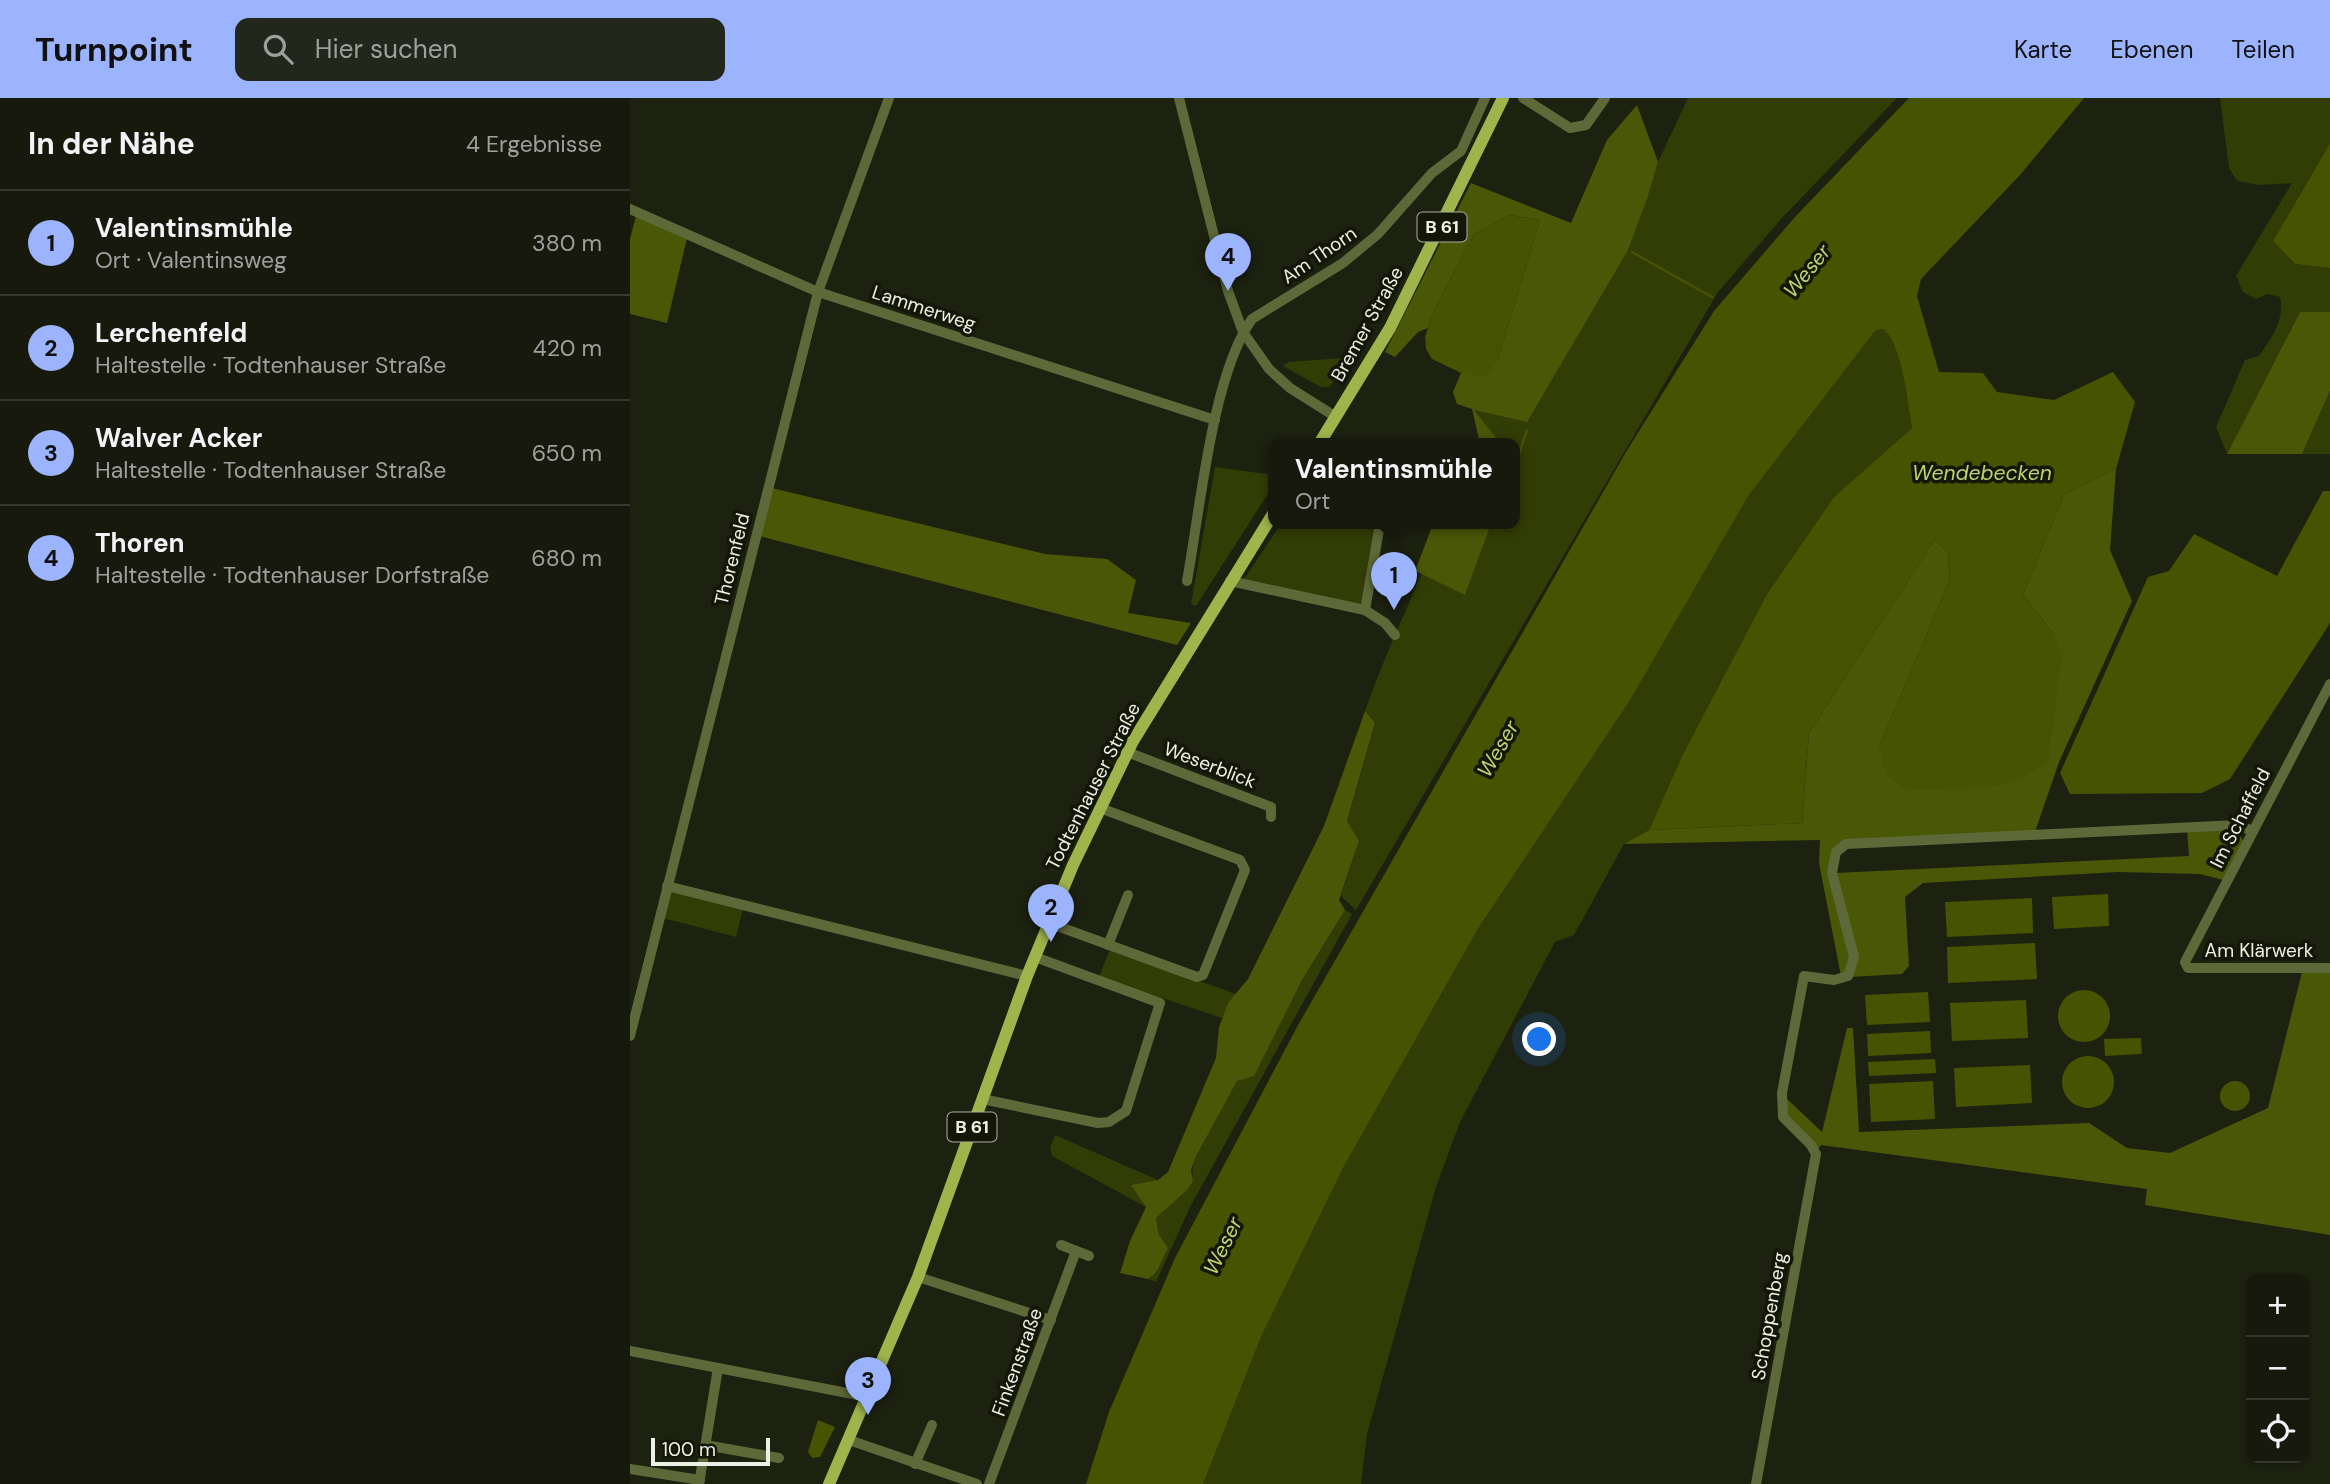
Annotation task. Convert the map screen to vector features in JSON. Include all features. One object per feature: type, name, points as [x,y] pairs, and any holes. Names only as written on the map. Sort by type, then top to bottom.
[{"type":"main road","name":"Bremer Straße","points":[[1336,417],[1385,337],[1451,209],[1503,98]]},
{"type":"main road","name":"B 61","points":[[1323,438],[1336,417]]},
{"type":"main road","name":"Todtenhauser Straße","points":[[829,1484],[918,1277],[1027,976],[1100,808],[1127,752],[1268,522]]},
{"type":"street","name":"Thorenfeld","points":[[630,1036],[818,292],[888,98]]},
{"type":"street","points":[[1180,98],[1228,290],[1242,332],[1283,382],[1336,417]]},
{"type":"street","name":"Am Thorn","points":[[1242,332],[1252,320],[1343,263],[1378,234],[1432,173],[1461,151],[1485,98]]},
{"type":"street","points":[[1523,98],[1570,128],[1578,128],[1586,125],[1605,98]]},
{"type":"street","name":"Lammerweg","points":[[630,209],[818,292],[1215,420]]},
{"type":"street","points":[[1187,581],[1215,420],[1242,332]]},
{"type":"street","points":[[1365,610],[1379,529]]},
{"type":"street","points":[[1230,581],[1365,610],[1385,623],[1395,635]]},
{"type":"street","name":"Im Schaffeld","points":[[2188,968],[2185,962],[2330,684]]},
{"type":"street","name":"Weserblick","points":[[1127,752],[1271,807],[1271,817]]},
{"type":"street","points":[[1049,923],[1201,977],[1245,870],[1240,860],[1100,808]]},
{"type":"street","name":"Schoppenberg","points":[[1756,1484],[1816,1154],[1811,1144],[1783,1117],[1782,1093],[1804,976],[1834,980],[1848,976],[1853,967],[1854,957],[1832,873],[1836,852],[1846,844],[2237,825],[2253,831]]},
{"type":"street","points":[[667,886],[1027,976]]},
{"type":"street","points":[[1108,945],[1128,895]]},
{"type":"street","points":[[982,1099],[1098,1124],[1109,1122],[1126,1111],[1160,1003],[1035,957]]},
{"type":"street","name":"Am Klärwerk","points":[[2188,968],[2330,968]]},
{"type":"street","points":[[1061,1245],[1089,1256]]},
{"type":"street","name":"Finkenstraße","points":[[989,1484],[1076,1251]]},
{"type":"street","points":[[918,1277],[1051,1320]]},
{"type":"street","points":[[630,1351],[868,1397]]},
{"type":"street","points":[[630,1469],[676,1480],[699,1482],[718,1368]]},
{"type":"street","points":[[915,1464],[932,1425]]},
{"type":"street","points":[[849,1440],[977,1484]]},
{"type":"street","points":[[705,1445],[779,1458]]},
{"type":"shaded area","points":[[1688,98],[1897,98],[1782,218],[1718,292],[1356,910],[1341,896],[1359,841],[1347,822],[1375,724],[1365,711],[1421,574],[1465,594],[1489,529],[1520,529],[1520,438],[1496,438],[1472,409],[1648,196],[1658,162]]},
{"type":"shaded area","points":[[2220,98],[2330,98],[2330,143],[2273,241],[2295,264],[2330,268],[2330,312],[2300,312],[2227,454],[2216,427],[2245,360],[2259,356],[2273,335],[2281,313],[2280,297],[2268,294],[2256,299],[2243,292],[2236,276],[2292,183],[2260,185],[2237,181],[2229,168]]},
{"type":"shaded area","points":[[1637,105],[1658,162],[1628,250],[1527,422],[1474,410],[1496,438],[1479,438],[1472,409],[1457,404],[1453,392],[1461,373],[1498,359],[1540,220],[1510,215],[1474,234],[1433,313],[1428,328],[1418,332],[1395,357],[1385,352],[1471,183],[1571,223],[1607,140]]},
{"type":"shaded area","points":[[636,216],[687,238],[667,323],[630,314],[630,239]]},
{"type":"shaded area","points":[[2300,312],[2330,312],[2330,391],[2302,454],[2227,454]]},
{"type":"shaded area","points":[[1883,329],[1890,336],[1900,360],[1912,428],[1834,497],[1767,594],[1683,754],[1649,830],[1624,844],[1574,935],[1555,942],[1460,1122],[1436,1187],[1367,1434],[1361,1484],[1203,1484],[1261,1337],[1343,1168],[1479,927],[1748,495],[1875,331]]},
{"type":"shaded area","points":[[1355,357],[1329,387],[1321,387],[1283,366],[1289,362]]},
{"type":"shaded area","points":[[2330,391],[2330,454],[2302,454]]},
{"type":"shaded area","points":[[1215,467],[1268,474],[1268,494],[1196,606],[1191,604]]},
{"type":"shaded area","points":[[2116,469],[2110,550],[2132,601],[2059,762],[2035,832],[1844,841],[1833,851],[1852,957],[1851,967],[1841,976],[1819,863],[1820,840],[1624,844],[1649,830],[1802,823],[1809,733],[1935,539],[1948,553],[1950,579],[1879,747],[2054,634],[2023,595],[2064,494]]},
{"type":"shaded area","points":[[772,488],[1045,554],[1107,559],[1136,580],[1128,613],[1191,623],[1177,645],[759,536]]},
{"type":"shaded area","points":[[1278,529],[1377,529],[1365,600],[1358,605],[1244,579]]},
{"type":"shaded area","points":[[1431,529],[1489,529],[1465,595],[1415,571]]},
{"type":"shaded area","points":[[1365,711],[1375,723],[1347,821],[1359,841],[1339,900],[1345,910],[1301,982],[1254,1076],[1237,1081],[1196,1156],[1191,1170],[1193,1181],[1187,1190],[1156,1218],[1159,1235],[1168,1248],[1156,1273],[1148,1279],[1120,1273],[1130,1241],[1146,1207],[1131,1185],[1158,1180],[1168,1172],[1216,1058],[1219,1027],[1228,1003],[1248,979],[1324,826]]},
{"type":"shaded area","points":[[2236,827],[2243,841],[2223,880],[2200,874],[2118,872],[1923,883],[1905,897],[1909,966],[1902,974],[1850,977],[1855,968],[1835,873],[2189,856],[2187,829]]},
{"type":"shaded area","points":[[670,890],[743,908],[736,937],[663,918]]},
{"type":"shaded area","points":[[1345,910],[1352,914],[1190,1207],[1156,1282],[1148,1279],[1157,1273],[1159,1235],[1156,1218],[1193,1181],[1196,1155],[1207,1129],[1237,1081],[1244,1077]]},
{"type":"shaded area","points":[[1110,949],[1236,994],[1222,1018],[1099,977]]},
{"type":"shaded area","points":[[2302,972],[2330,973],[2330,1235],[2145,1205],[2147,1189],[1821,1145],[1818,1149],[1786,1113],[1785,1097],[1822,1132],[1847,1028],[1853,1028],[1859,1132],[2089,1123],[2127,1148],[2170,1153],[2268,1108]]},
{"type":"shaded area","points":[[1055,1135],[1158,1180],[1146,1207],[1052,1156],[1050,1148]]},
{"type":"water","points":[[1909,98],[2084,98],[2020,175],[1921,279],[1917,296],[1939,372],[1983,373],[1997,392],[2054,400],[2113,372],[2135,402],[2116,469],[2064,494],[2023,595],[2054,634],[2062,657],[2048,762],[2020,779],[1991,787],[1907,791],[1886,775],[1879,747],[1950,579],[1948,553],[1935,539],[1809,733],[1802,823],[1649,830],[1683,754],[1767,594],[1834,497],[1912,428],[1895,347],[1883,329],[1875,331],[1748,496],[1630,700],[1479,927],[1343,1168],[1261,1337],[1203,1484],[1086,1484],[1109,1412],[1175,1258],[1297,1027],[1626,452],[1714,311],[1795,217]]},
{"type":"water","points":[[2330,143],[2330,268],[2295,264],[2273,241]]},
{"type":"water","points":[[1510,215],[1540,220],[1498,359],[1488,375],[1477,377],[1469,371],[1461,373],[1432,359],[1426,349],[1425,337],[1433,313],[1474,234]]},
{"type":"water","points":[[2323,491],[2330,491],[2330,623],[2230,779],[2202,793],[2070,794],[2060,773],[2148,577],[2169,571],[2194,534],[2277,576]]},
{"type":"water","points":[[2108,894],[2109,926],[2054,929],[2052,897]]},
{"type":"water","points":[[2032,898],[2033,933],[1947,937],[1945,902]]},
{"type":"water","points":[[2035,943],[2037,979],[1948,983],[1947,947]]},
{"type":"water","points":[[2084,990],[2103,997],[2110,1016],[2103,1035],[2084,1042],[2065,1035],[2058,1016],[2065,997]]},
{"type":"water","points":[[1928,992],[1930,1022],[1867,1025],[1865,995]]},
{"type":"water","points":[[2026,1000],[2028,1038],[1952,1041],[1950,1003]]},
{"type":"water","points":[[1930,1031],[1931,1053],[1868,1056],[1867,1034]]},
{"type":"water","points":[[2141,1038],[2142,1054],[2105,1056],[2104,1039]]},
{"type":"water","points":[[2088,1056],[2107,1063],[2114,1082],[2107,1101],[2088,1108],[2069,1101],[2062,1082],[2069,1063]]},
{"type":"water","points":[[1935,1059],[1936,1073],[1869,1076],[1868,1062]]},
{"type":"water","points":[[2030,1065],[2032,1103],[1956,1107],[1954,1068]]},
{"type":"water","points":[[1933,1081],[1935,1119],[1871,1122],[1869,1084]]},
{"type":"water","points":[[2235,1081],[2241,1082],[2249,1090],[2249,1102],[2241,1110],[2235,1111],[2229,1110],[2221,1102],[2220,1096],[2221,1090],[2229,1082]]},
{"type":"water","points":[[818,1420],[835,1427],[820,1457],[812,1458],[808,1452]]},
{"type":"waterway","points":[[1632,252],[1712,297]]},
{"type":"waterway","points":[[1520,451],[1527,430]]},
{"type":"place","name":"Thoren","points":[[1228,291]]},
{"type":"place","name":"Valentinsmühle","points":[[1394,610]]},
{"type":"place","name":"Lerchenfeld","points":[[1051,942]]},
{"type":"place","name":"Walver Acker","points":[[868,1415]]},
{"type":"water label","name":"Weser","points":[[1807,271]]},
{"type":"water label","name":"Wendebecken","points":[[1982,473]]},
{"type":"water label","name":"Weser","points":[[1498,749]]},
{"type":"water label","name":"Weser","points":[[1223,1246]]}]
